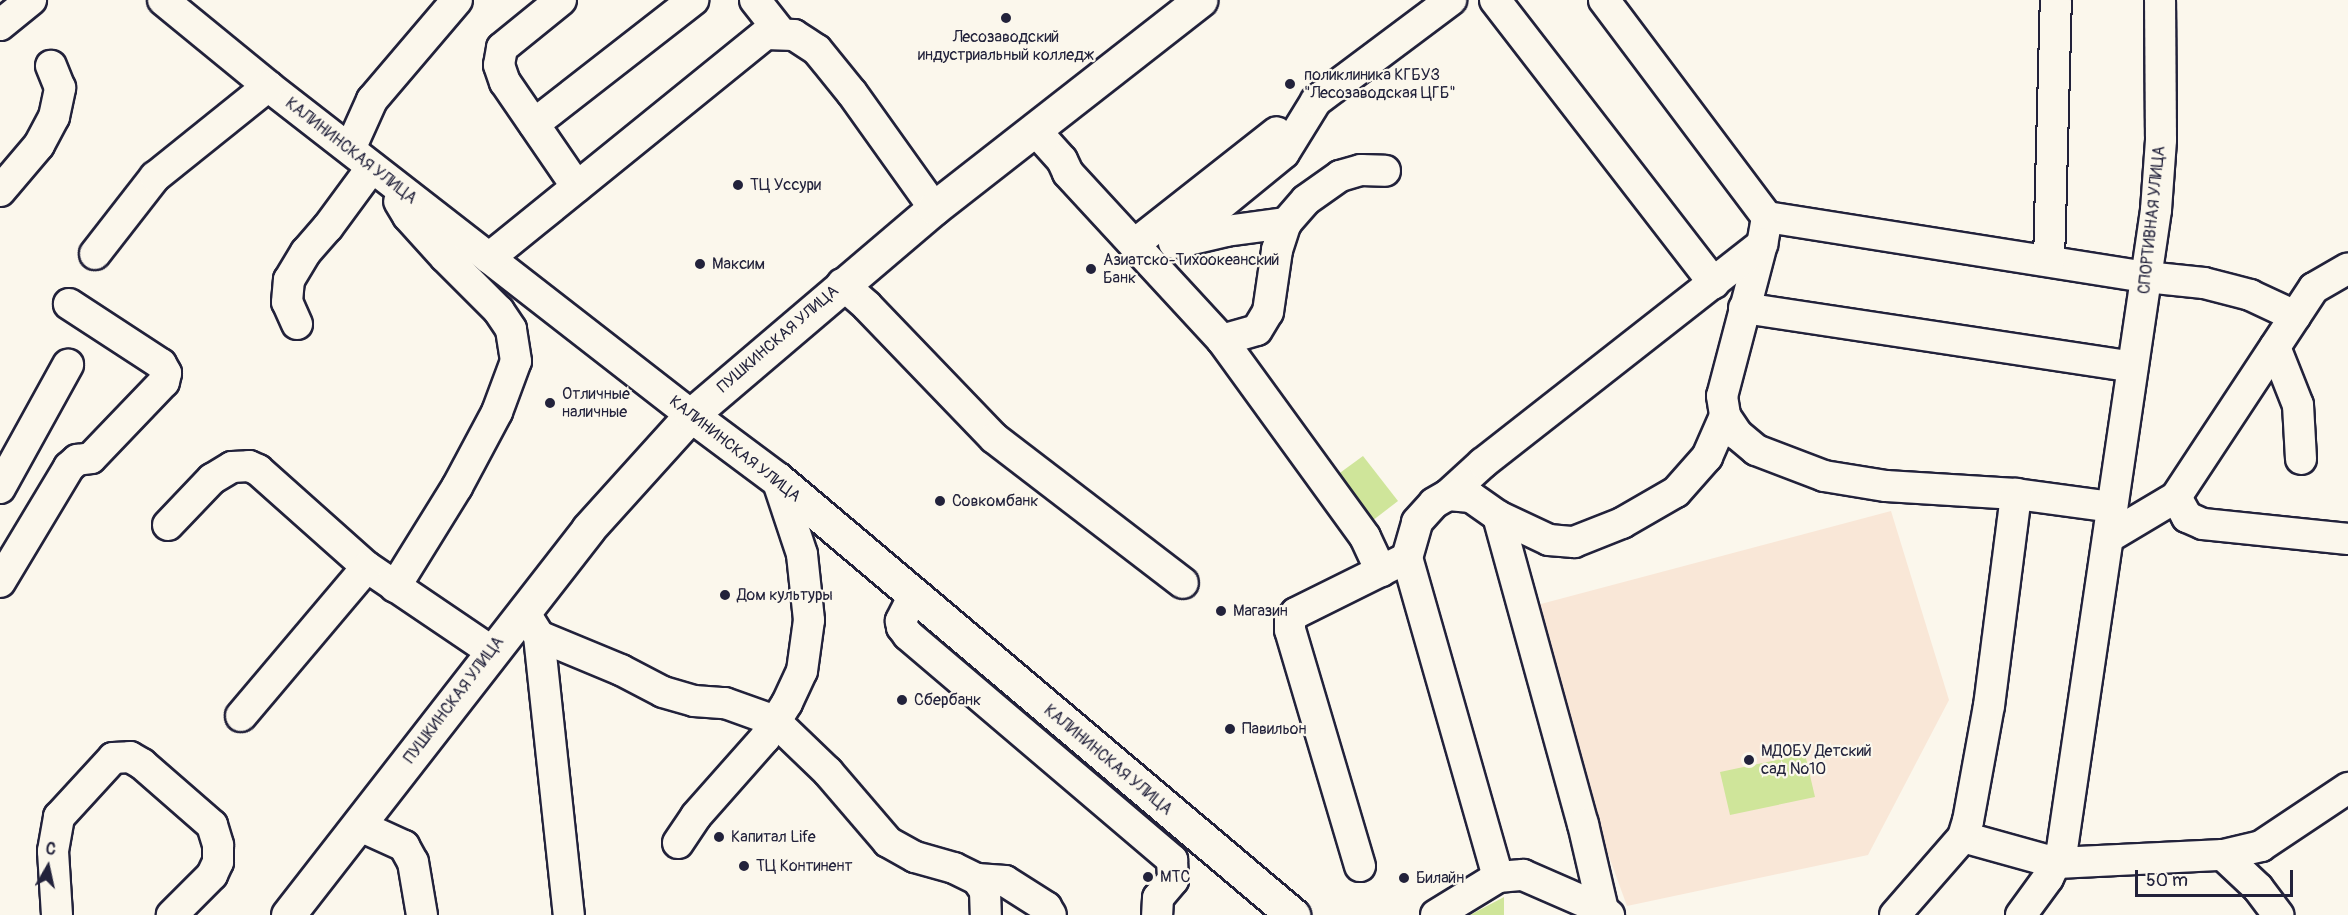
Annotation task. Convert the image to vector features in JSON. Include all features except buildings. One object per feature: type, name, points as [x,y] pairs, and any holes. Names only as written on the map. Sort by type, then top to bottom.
[{"type":"main road","name":"ПУШКИНСКАЯ УЛИЦА","points":[[288,915],[491,651],[529,626],[588,529],[691,415],[842,284],[934,208],[1200,0]]},
{"type":"main road","name":"КАЛИНИНСКАЯ УЛИЦА","points":[[691,415],[777,479],[913,597],[1293,915]]},
{"type":"street","points":[[0,25],[31,0]]},
{"type":"street","name":"КАЛИНИНСКАЯ УЛИЦА","points":[[163,0],[268,86],[691,415]]},
{"type":"street","points":[[297,324],[287,302],[289,280],[306,252],[369,165],[372,100],[458,0]]},
{"type":"street","points":[[561,0],[501,48],[498,56],[505,82],[577,186]]},
{"type":"street","points":[[534,124],[693,0]]},
{"type":"street","points":[[755,0],[781,33]]},
{"type":"street","points":[[1136,243],[1316,101],[1451,0]]},
{"type":"street","points":[[1495,0],[1714,283]]},
{"type":"street","points":[[1604,0],[1765,230],[2049,261],[2235,290],[2295,316]]},
{"type":"street","points":[[2049,261],[2056,0]]},
{"type":"street","name":"СПОРТИВНАЯ УЛИЦА","points":[[2057,863],[2062,849],[2156,210],[2161,140],[2160,0]]},
{"type":"street","points":[[489,258],[766,34],[794,35],[817,50],[852,93],[934,208]]},
{"type":"street","points":[[0,191],[39,146],[54,117],[60,88],[51,66]]},
{"type":"street","points":[[95,254],[155,177],[268,86]]},
{"type":"street","points":[[1174,243],[1284,153],[1316,101]]},
{"type":"street","points":[[1035,130],[1062,160],[1068,172],[1136,243],[1222,340],[1365,537],[1394,564],[1498,877]]},
{"type":"street","points":[[369,165],[408,216],[499,311],[511,329],[516,361],[497,412],[457,487],[395,587]]},
{"type":"street","points":[[1222,340],[1257,330],[1268,312],[1277,250],[1286,223],[1306,200],[1340,177],[1361,170],[1385,171]]},
{"type":"street","points":[[1136,243],[1174,243],[1226,231],[1286,223]]},
{"type":"street","points":[[1360,866],[1290,630],[1290,620],[1296,613],[1394,564],[1417,522],[1434,502],[1448,495],[1483,463],[1714,283],[1765,230]]},
{"type":"street","points":[[1765,230],[1722,396],[1725,416],[1737,434],[1756,450],[1824,476],[1886,486],[2016,494],[2112,507]]},
{"type":"street","points":[[2109,537],[2176,497],[2314,288],[2348,268]]},
{"type":"street","points":[[842,284],[867,306],[994,438],[1183,583]]},
{"type":"street","points":[[3,572],[69,467],[77,460],[91,458],[164,382],[166,373],[161,364],[69,304]]},
{"type":"street","points":[[1744,308],[2133,367]]},
{"type":"street","points":[[2275,347],[2298,405],[2301,459]]},
{"type":"street","points":[[0,488],[68,365]]},
{"type":"street","points":[[1448,495],[1471,497],[1497,516],[1549,540],[1575,542],[1622,523],[1676,492],[1707,457],[1725,416]]},
{"type":"street","points":[[168,525],[212,479],[232,467],[249,466],[258,470],[367,567],[491,651]]},
{"type":"street","points":[[678,843],[696,816],[765,738],[802,671],[809,620],[802,554],[777,479]]},
{"type":"street","points":[[1895,915],[1963,837],[1968,821],[1989,706],[2016,494]]},
{"type":"street","points":[[2176,497],[2187,517],[2203,524],[2348,539]]},
{"type":"street","points":[[1497,516],[1606,912]]},
{"type":"street","points":[[241,716],[367,567]]},
{"type":"street","points":[[913,597],[901,621],[908,635],[1172,860],[1173,880],[1158,897],[1157,915]]},
{"type":"street","points":[[529,626],[663,692],[694,701],[725,703],[776,721],[828,772],[888,842],[915,857],[954,868],[977,879],[1005,881],[1046,907],[1051,915]]},
{"type":"street","points":[[529,626],[569,915]]},
{"type":"street","points":[[57,915],[53,851],[59,817],[78,793],[113,758],[130,757],[142,764],[212,825],[218,845],[218,862],[212,875],[172,915]]},
{"type":"street","points":[[1963,837],[2057,863],[2223,855],[2261,846],[2348,788]]},
{"type":"street","points":[[358,825],[404,846],[413,862],[422,915]]},
{"type":"street","points":[[2223,855],[2258,888],[2278,915]]},
{"type":"street","points":[[2021,915],[2057,863]]},
{"type":"street","points":[[1436,915],[1498,877],[1523,875],[1606,912]]},
{"type":"street","points":[[977,879],[985,891],[986,915]]},
{"type":"shaded area","name":"МДОБУ Детский сад №10","points":[[1891,511],[1949,700],[1868,855],[1627,906],[1596,821],[1537,605]]},
{"type":"green space","points":[[1363,456],[1398,501],[1372,521],[1337,475]]},
{"type":"green space","points":[[1805,754],[1815,797],[1730,815],[1720,772]]},
{"type":"green space","points":[[1504,897],[1504,915],[1470,915]]},
{"type":"place","name":"Лесозаводский индустриальный колледж","points":[[1006,18]]},
{"type":"place","name":"поликлиника КГБУЗ \"Лесозаводская ЦГБ\"","points":[[1290,84]]},
{"type":"place","name":"ТЦ Уссури","points":[[738,185]]},
{"type":"place","name":"Максим","points":[[700,264]]},
{"type":"place","name":"Азиатско-Тихоокеанский Банк","points":[[1091,269]]},
{"type":"place","name":"Отличные наличные","points":[[550,403]]},
{"type":"place","name":"Совкомбанк","points":[[940,501]]},
{"type":"place","name":"Дом культуры","points":[[725,595]]},
{"type":"place","name":"Магазин","points":[[1221,611]]},
{"type":"place","name":"Сбербанк","points":[[902,700]]},
{"type":"place","name":"Павильон","points":[[1230,729]]},
{"type":"place","name":"МДОБУ Детский сад №10","points":[[1749,760]]},
{"type":"place","name":"Капитал Life","points":[[719,837]]},
{"type":"place","name":"ТЦ Континент","points":[[744,866]]},
{"type":"place","name":"МТС","points":[[1148,877]]},
{"type":"place","name":"Билайн","points":[[1404,878]]}]
